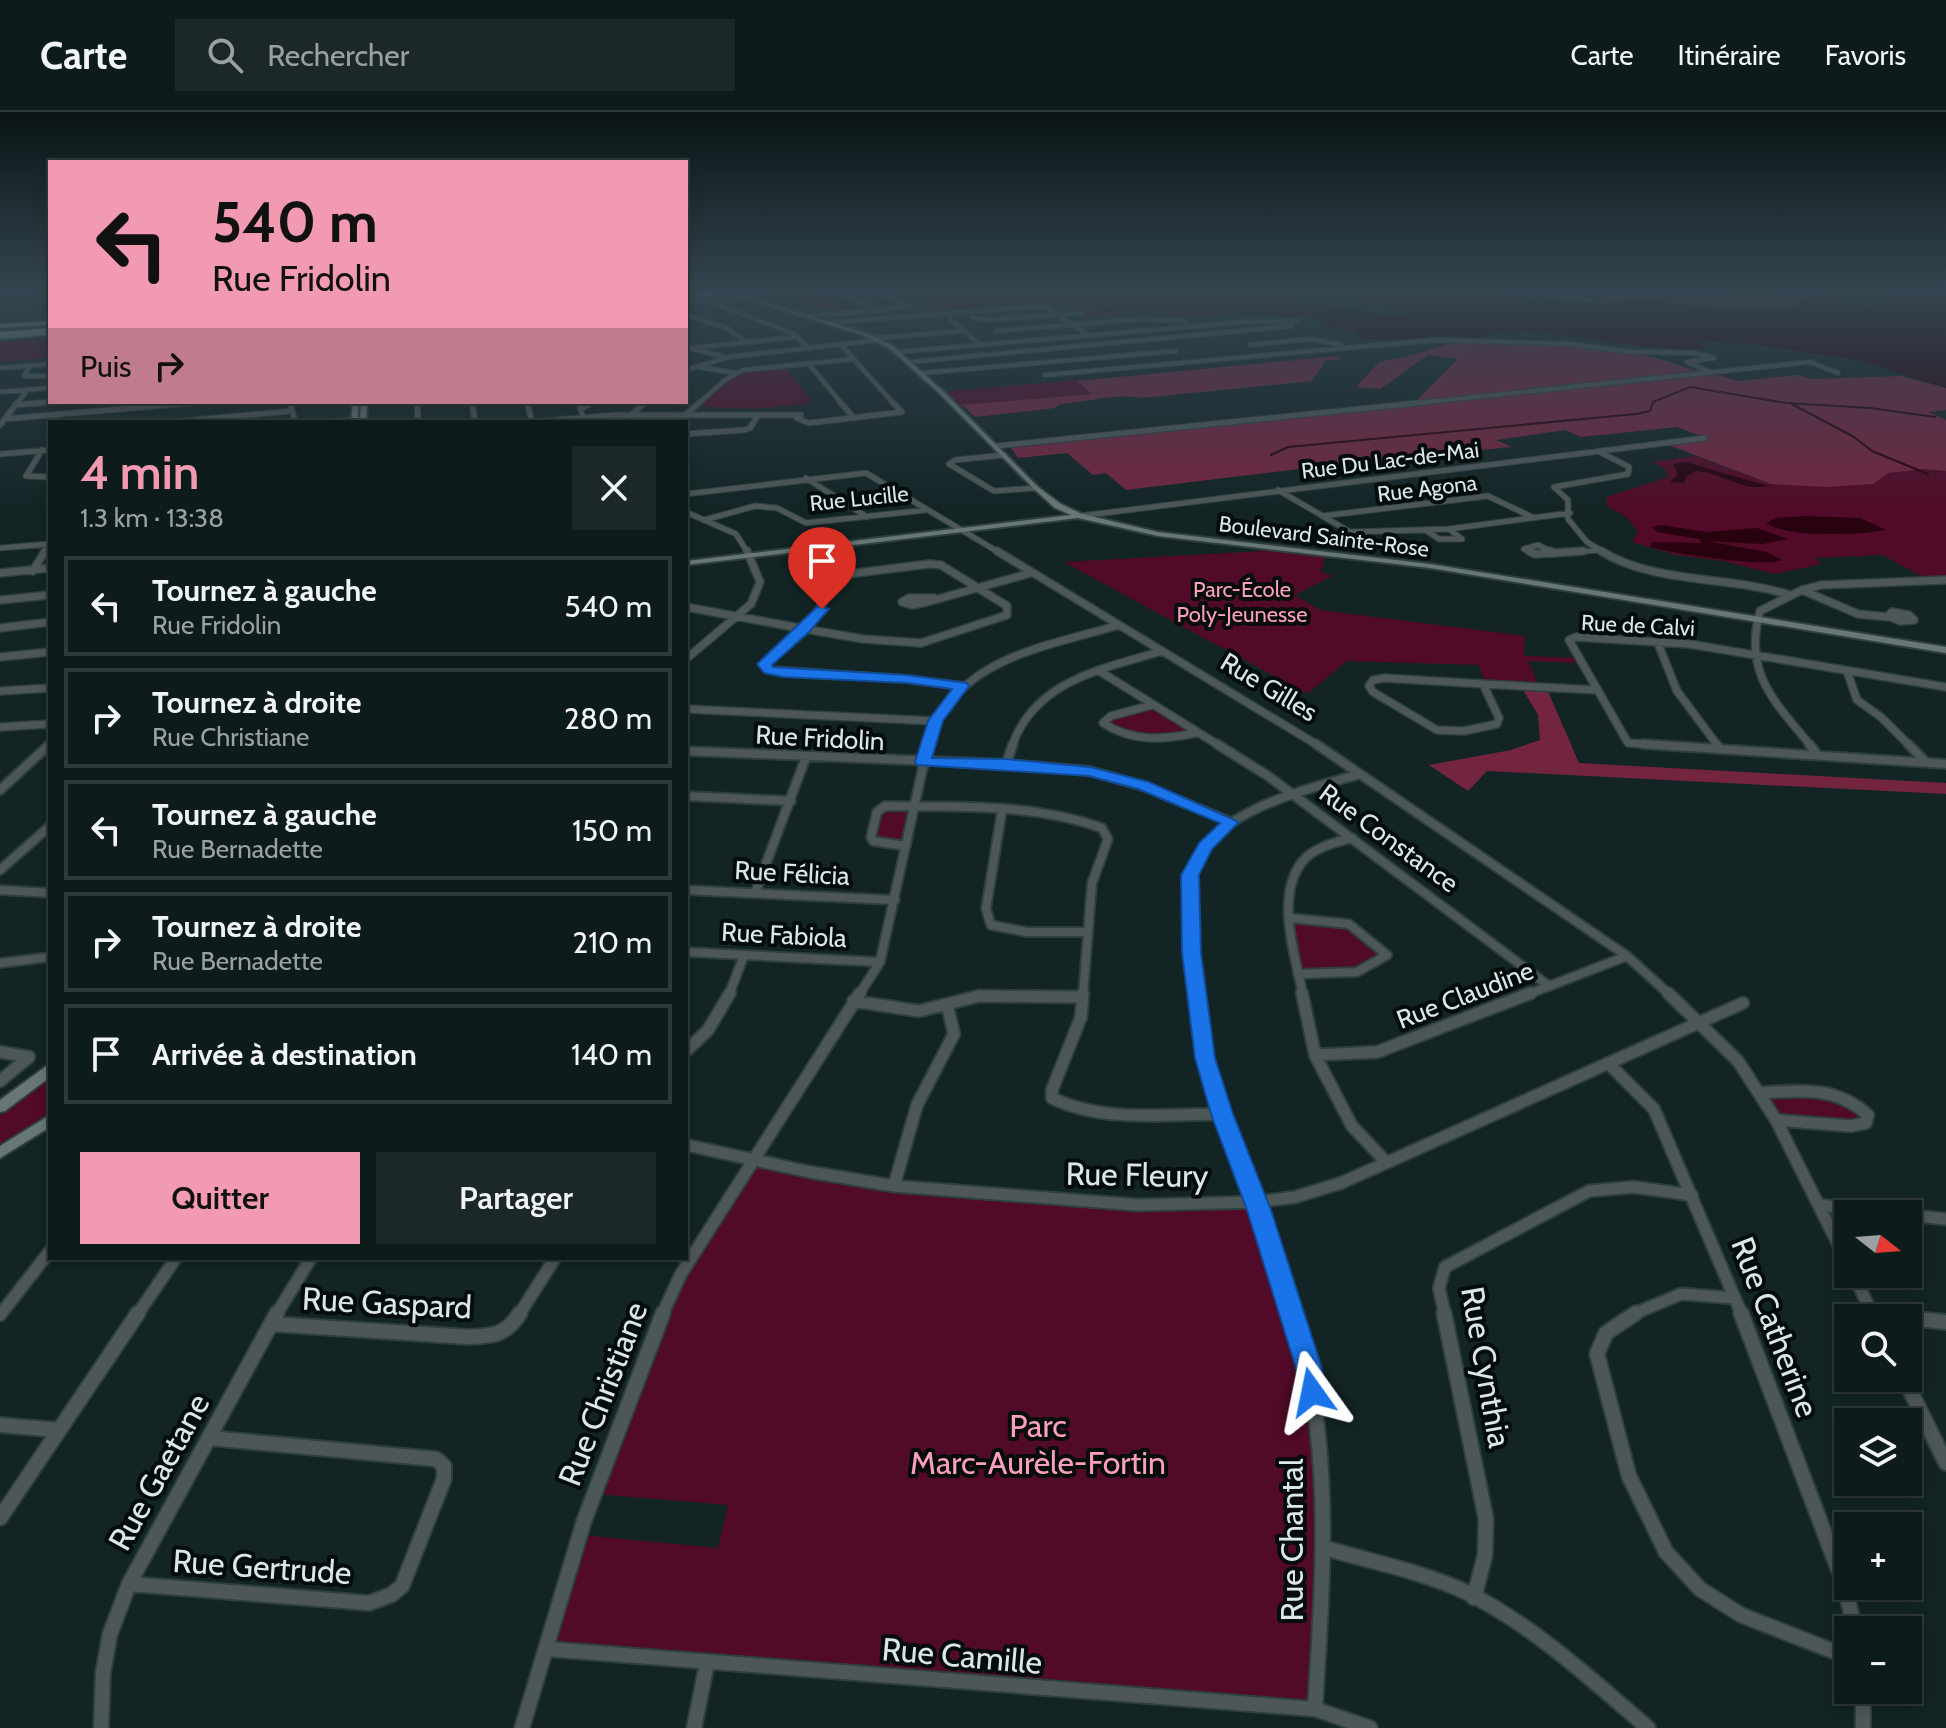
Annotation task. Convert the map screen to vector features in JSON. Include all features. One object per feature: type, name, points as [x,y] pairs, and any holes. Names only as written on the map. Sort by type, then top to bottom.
[{"type":"street","points":[[688,369],[709,362]]},
{"type":"street","points":[[695,366],[735,373],[815,362]]},
{"type":"street","points":[[552,420],[631,415],[788,415],[809,423],[902,412],[857,362]]},
{"type":"street","name":"Boulevard Sainte-Rose","points":[[909,362],[1036,488],[1058,506],[1080,516],[1158,534],[1430,566],[1946,650]]},
{"type":"street","points":[[922,373],[1049,362]]},
{"type":"street","points":[[1055,362],[1077,380]]},
{"type":"street","points":[[1045,375],[1186,362]]},
{"type":"street","points":[[1688,362],[1711,372]]},
{"type":"street","points":[[997,446],[1806,362]]},
{"type":"street","points":[[1811,362],[1838,373]]},
{"type":"street","points":[[808,363],[854,418]]},
{"type":"street","points":[[0,368],[48,364]]},
{"type":"street","points":[[30,366],[24,376],[48,376]]},
{"type":"street","points":[[684,416],[735,373]]},
{"type":"street","points":[[0,392],[48,388]]},
{"type":"street","points":[[0,425],[27,390]]},
{"type":"street","points":[[15,405],[48,402]]},
{"type":"street","points":[[4,419],[180,404]]},
{"type":"street","points":[[290,404],[294,420]]},
{"type":"street","points":[[625,420],[644,404]]},
{"type":"street","points":[[581,409],[583,417]]},
{"type":"street","points":[[195,420],[292,411]]},
{"type":"street","points":[[60,420],[65,414]]},
{"type":"street","points":[[688,434],[744,430],[750,428],[757,417]]},
{"type":"street","name":"Rue Du Lac-de-Mai","points":[[1080,516],[1705,438]]},
{"type":"street","points":[[42,450],[26,476],[48,477]]},
{"type":"street","points":[[0,454],[48,450]]},
{"type":"street","points":[[1598,451],[1629,467],[1628,474],[1554,487],[1569,499],[1568,519],[1572,526],[1602,550],[1612,557],[1650,570],[1756,583],[1790,595]]},
{"type":"street","points":[[1004,455],[955,460],[949,464],[994,491],[1036,488]]},
{"type":"street","name":"Rue Gilles","points":[[688,494],[866,473],[1287,724],[1627,956],[1702,1023],[1738,1061],[1776,1120],[1834,1236]]},
{"type":"street","points":[[806,478],[867,517]]},
{"type":"street","points":[[1278,490],[1350,532],[1427,531],[1570,513]]},
{"type":"street","name":"Rue Agona","points":[[1321,517],[1488,496],[1532,517]]},
{"type":"street","name":"Rue Lucille","points":[[704,520],[734,510],[764,506],[776,508],[802,523],[927,510]]},
{"type":"street","points":[[688,513],[736,534],[750,555],[760,582],[751,604],[688,657]]},
{"type":"street","points":[[688,563],[1080,516]]},
{"type":"street","points":[[1427,531],[1439,539],[1462,539],[1449,529]]},
{"type":"street","points":[[0,548],[48,543]]},
{"type":"street","points":[[33,571],[48,546]]},
{"type":"street","points":[[1554,553],[1602,550]]},
{"type":"street","points":[[688,607],[737,617],[804,629],[863,639],[921,643],[1007,615],[1007,606],[941,565],[840,575],[828,581],[822,609],[804,629],[764,664],[769,670],[907,679],[962,686]]},
{"type":"street","points":[[0,573],[48,568]]},
{"type":"street","points":[[934,598],[1031,573]]},
{"type":"street","points":[[1817,754],[1768,696],[1758,676],[1755,655],[1757,619],[1763,607],[1802,590],[1839,582],[1946,580]]},
{"type":"street","points":[[1802,590],[1858,614],[1889,617]]},
{"type":"street","points":[[0,600],[48,595]]},
{"type":"street","points":[[0,628],[48,622]]},
{"type":"street","name":"Rue Christiane","points":[[522,1728],[584,1521],[656,1329],[681,1274],[880,962],[923,762],[935,721],[962,686],[990,667],[1017,655],[1119,625]]},
{"type":"street","name":"Rue de Calvi","points":[[1944,687],[1657,641],[1569,640],[1628,743],[1946,764]]},
{"type":"street","points":[[1657,641],[1677,691],[1720,749]]},
{"type":"street","points":[[1006,764],[1011,744],[1025,715],[1039,698],[1068,682],[1162,651]]},
{"type":"street","points":[[0,657],[48,652]]},
{"type":"street","points":[[1847,671],[1857,700],[1881,717],[1926,762]]},
{"type":"street","name":"Rue Constance","points":[[1101,672],[1292,794],[1549,986]]},
{"type":"street","points":[[1483,683],[1499,718],[1497,724],[1449,733],[1437,730],[1373,692],[1369,686],[1373,680],[1385,678],[1483,683],[1597,690]]},
{"type":"street","points":[[1944,687],[1946,698]]},
{"type":"street","points":[[0,691],[48,688]]},
{"type":"street","points":[[1152,705],[1111,716],[1103,723],[1114,732],[1151,739],[1170,739],[1196,733]]},
{"type":"street","points":[[688,709],[935,721]]},
{"type":"street","points":[[0,727],[48,724]]},
{"type":"street","points":[[0,790],[48,746]]},
{"type":"street","name":"Rue Fridolin","points":[[688,751],[1006,764],[1090,771],[1143,786],[1231,822]]},
{"type":"street","points":[[755,893],[806,757]]},
{"type":"street","name":"Rue Chantal","points":[[1315,1709],[1325,1548],[1321,1447],[1308,1365],[1256,1202],[1222,1114],[1205,1058],[1191,953],[1190,875],[1205,846],[1231,822],[1292,794],[1360,774]]},
{"type":"street","points":[[688,799],[791,801]]},
{"type":"street","points":[[906,846],[873,841],[871,837],[877,812],[885,806],[1002,810],[1069,818],[1102,828],[1108,839],[1092,883],[1081,1017],[1052,1090],[1052,1098],[1064,1107],[1086,1110],[1222,1114]]},
{"type":"street","points":[[1002,810],[986,909],[991,925],[1026,932],[1088,932]]},
{"type":"street","points":[[0,870],[48,828]]},
{"type":"street","points":[[1352,838],[1313,851],[1303,860],[1289,889],[1290,918],[1315,1055],[1352,1126],[1386,1162]]},
{"type":"street","points":[[0,890],[48,893]]},
{"type":"street","name":"Rue Félicia","points":[[688,890],[895,900]]},
{"type":"street","points":[[1290,918],[1349,924],[1387,955],[1378,964],[1351,974],[1298,974]]},
{"type":"street","name":"Rue Fabiola","points":[[688,952],[880,962]]},
{"type":"street","points":[[688,1049],[708,1033],[725,1009],[744,955]]},
{"type":"street","name":"Rue Claudine","points":[[1315,1055],[1377,1052],[1627,956]]},
{"type":"street","points":[[0,963],[48,957]]},
{"type":"street","points":[[853,1001],[919,1011],[979,996],[1082,997]]},
{"type":"street","name":"Rue Fleury","points":[[688,1145],[810,1172],[894,1186],[1139,1205],[1256,1202],[1295,1197],[1341,1183],[1743,1003]]},
{"type":"street","points":[[894,1186],[917,1105],[954,1034],[947,1004]]},
{"type":"street","points":[[0,1052],[29,1057],[0,1081]]},
{"type":"street","name":"Rue Catherine","points":[[1608,1063],[1654,1109],[1692,1195],[1735,1298],[1845,1587],[1852,1616]]},
{"type":"street","points":[[0,1107],[48,1071]]},
{"type":"street","points":[[1759,1093],[1811,1089],[1838,1094],[1859,1105],[1868,1115],[1866,1123],[1851,1126],[1776,1120]]},
{"type":"street","points":[[0,1153],[48,1121]]},
{"type":"street","name":"Rue Cynthia","points":[[1474,1598],[1485,1555],[1486,1519],[1439,1288],[1445,1267],[1589,1191],[1634,1187],[1692,1195]]},
{"type":"street","points":[[1819,1205],[1834,1207]]},
{"type":"street","points":[[1922,1216],[1946,1219]]},
{"type":"street","points":[[0,1315],[48,1254]]},
{"type":"street","points":[[0,1518],[175,1260]]},
{"type":"street","name":"Rue Gaetane","points":[[101,1728],[103,1673],[110,1634],[129,1584],[271,1324],[310,1260]]},
{"type":"street","name":"Rue Gaspard","points":[[271,1324],[497,1336],[510,1329],[554,1260]]},
{"type":"street","points":[[1735,1298],[1681,1294],[1625,1318],[1606,1333],[1597,1354],[1629,1476],[1666,1552],[1700,1589],[1741,1615],[1834,1652]]},
{"type":"street","points":[[1922,1320],[1946,1322]]},
{"type":"street","points":[[1912,1392],[1941,1444],[1946,1463]]},
{"type":"street","points":[[0,1425],[58,1430]]},
{"type":"street","name":"Rue Gertrude","points":[[129,1584],[369,1603],[391,1595],[402,1586],[444,1479],[444,1466],[436,1459],[209,1438]]},
{"type":"street","points":[[1325,1548],[1438,1581],[1474,1598],[1555,1650],[1648,1728]]},
{"type":"street","name":"Rue Camille","points":[[547,1649],[1315,1709],[1370,1728]]},
{"type":"street","points":[[694,1728],[707,1663]]},
{"type":"street","points":[[1863,1704],[1863,1728]]},
{"type":"green space","points":[[785,365],[812,403],[754,409],[695,406],[735,373]]},
{"type":"green space","points":[[1077,380],[1093,394],[956,406],[941,392]]},
{"type":"green space","points":[[1695,456],[1771,484],[1925,469],[1946,471],[1946,580],[1929,580],[1882,555],[1814,558],[1822,564],[1775,574],[1723,561],[1675,555],[1632,542],[1638,531],[1625,516],[1607,506],[1606,497],[1668,477],[1665,469],[1652,462]]},
{"type":"green space","name":"Parc-École Poly-Jeunesse","points":[[1280,550],[1327,555],[1323,562],[1325,566],[1319,570],[1332,576],[1295,595],[1320,610],[1525,636],[1524,656],[1580,658],[1583,663],[1528,661],[1539,686],[1486,683],[1478,665],[1347,661],[1307,694],[1064,562]]},
{"type":"green space","points":[[1152,705],[1196,733],[1151,739],[1103,723],[1111,716]]},
{"type":"green space","points":[[885,806],[914,806],[906,846],[873,841],[877,812]]},
{"type":"green space","points":[[1290,918],[1349,924],[1387,955],[1351,974],[1298,974]]},
{"type":"green space","points":[[48,1079],[48,1113],[0,1145],[0,1115]]},
{"type":"green space","points":[[1811,1089],[1859,1105],[1866,1123],[1776,1120],[1759,1093]]},
{"type":"green space","name":"Parc Marc-Aurèle-Fortin","points":[[753,1158],[815,1172],[940,1189],[1066,1198],[1256,1202],[1308,1365],[1321,1447],[1315,1709],[547,1649],[581,1535],[718,1548],[728,1505],[595,1494],[656,1329]]},
{"type":"shaded area","points":[[1271,362],[1324,362],[1312,381],[1141,398],[1111,397],[1060,404],[1055,408],[975,417],[962,405],[1092,394],[1077,381]]},
{"type":"shaded area","points":[[1379,362],[1418,362],[1380,389],[1356,387]]},
{"type":"shaded area","points":[[1455,362],[1671,362],[1696,371],[1416,401]]},
{"type":"shaded area","points":[[1865,362],[1946,362],[1946,388]]},
{"type":"shaded area","points":[[1715,374],[1737,381],[1797,375],[1812,379],[1901,376],[1946,388],[1946,410],[1928,412],[1946,420],[1946,471],[1925,469],[1888,473],[1873,484],[1827,487],[1771,484],[1666,444],[1706,438],[1677,427],[1581,437],[1565,430],[1496,440],[1512,447],[1126,490],[1106,473],[1093,475],[1067,453],[1018,458],[1011,448]]},
{"type":"shaded area","points":[[1686,462],[1768,486],[1749,486],[1696,471],[1687,476],[1684,483],[1670,482],[1678,474],[1673,464]]},
{"type":"shaded area","points":[[1776,518],[1860,518],[1886,530],[1806,533],[1776,528],[1766,523]]},
{"type":"shaded area","points":[[1661,525],[1707,532],[1757,528],[1788,539],[1763,544],[1706,541],[1767,552],[1782,560],[1718,559],[1650,547],[1652,542],[1702,543],[1699,539],[1657,532],[1652,527]]},
{"type":"shaded area","points":[[1522,688],[1547,689],[1579,763],[1946,783],[1946,794],[1487,771],[1468,791],[1429,765],[1511,750],[1540,740],[1538,715]]},
{"type":"waterway","points":[[1271,455],[1288,447],[1636,414],[1650,411],[1653,402],[1690,387],[1791,403]]},
{"type":"waterway","points":[[1791,403],[1870,408],[1935,417]]},
{"type":"waterway","points":[[1791,403],[1854,437],[1872,451],[1928,474]]},
{"type":"route","points":[[822,609],[764,664],[769,670],[783,673],[907,679],[962,686],[935,721],[923,762],[1006,764],[1090,771],[1143,786],[1231,822],[1205,846],[1190,875],[1191,953],[1205,1058],[1222,1114],[1259,1210],[1308,1365],[1312,1392]]}]
